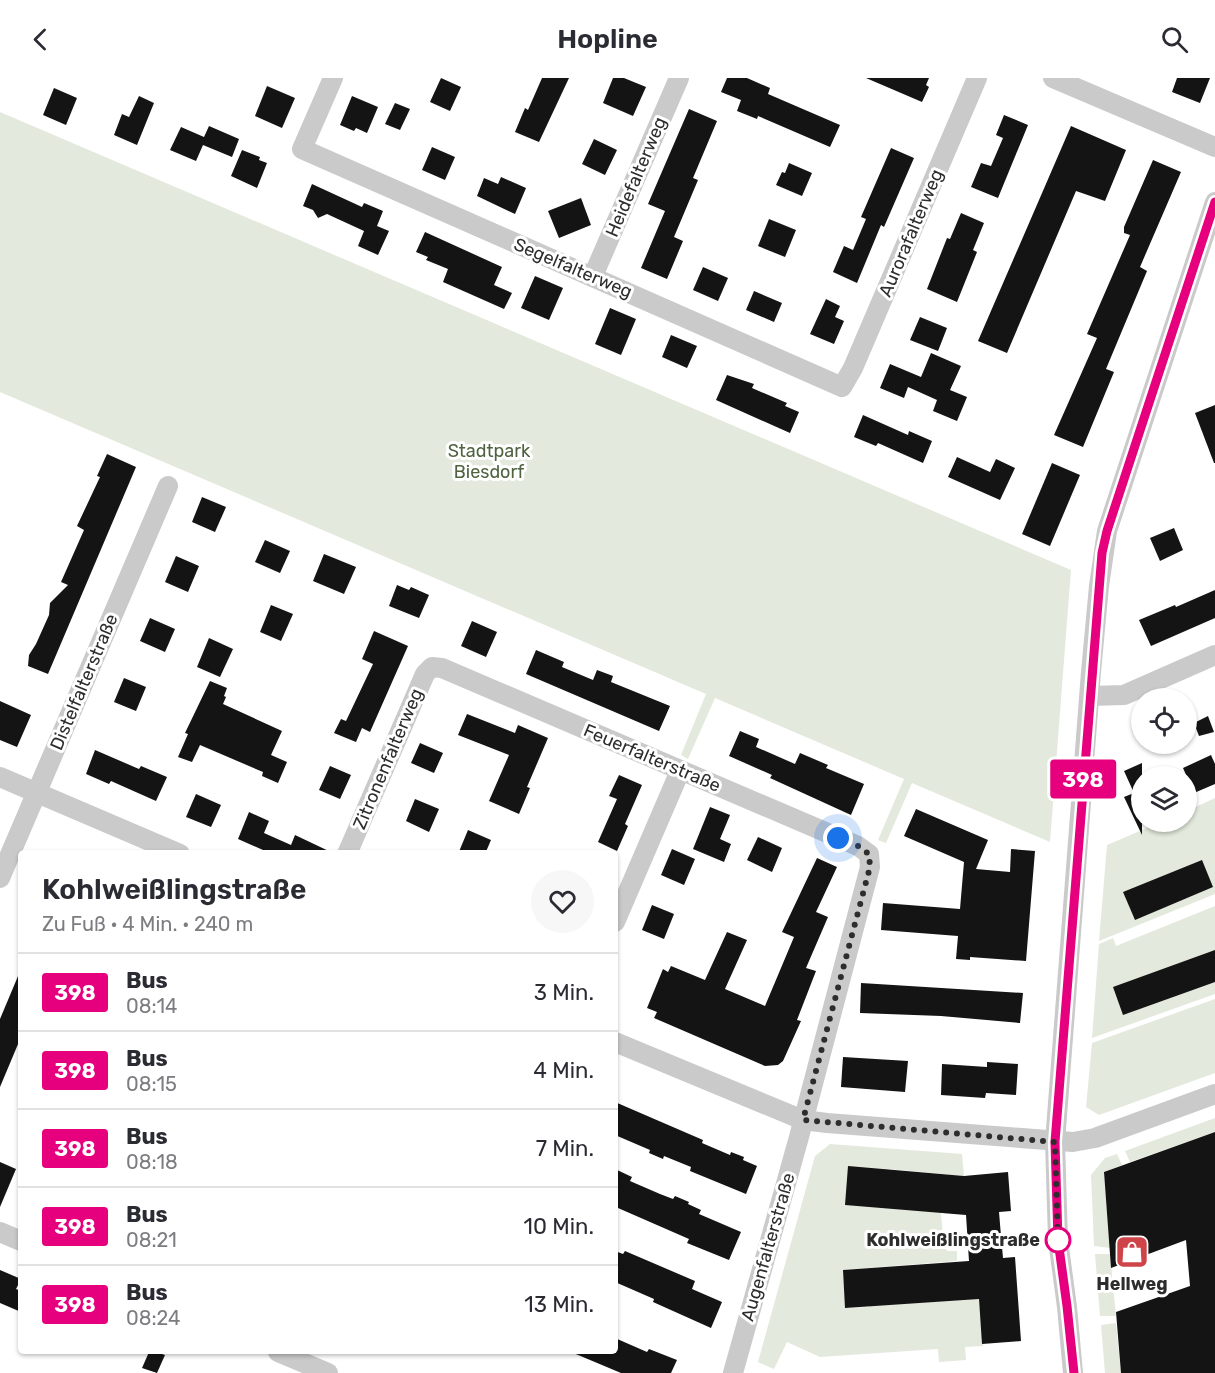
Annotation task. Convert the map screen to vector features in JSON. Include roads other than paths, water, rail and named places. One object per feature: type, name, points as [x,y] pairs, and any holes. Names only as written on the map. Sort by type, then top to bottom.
[{"type":"street","name":"Segelfalterweg","points":[[333,78],[302,150],[843,387]]},
{"type":"street","name":"Heidefalterweg","points":[[593,276],[679,78]]},
{"type":"street","name":"Aurorafalterweg","points":[[843,387],[977,78]]},
{"type":"street","points":[[1053,78],[1215,147]]},
{"type":"street","points":[[1074,1373],[1058,1240],[1055,1142],[1099,586],[1107,531],[1215,202]]},
{"type":"street","name":"Distelfalterstraße","points":[[0,878],[168,486]]},
{"type":"street","points":[[1090,696],[1124,695],[1215,655]]},
{"type":"street","name":"Feuerfalterstraße","points":[[432,667],[442,668],[858,846],[869,854]]},
{"type":"street","name":"Zitronenfalterweg","points":[[349,850],[425,674],[432,667]]},
{"type":"street","points":[[618,915],[680,771]]},
{"type":"street","points":[[0,777],[171,850]]},
{"type":"street","name":"Augenfalterstraße","points":[[734,1373],[870,867],[869,854]]},
{"type":"street","points":[[618,1043],[803,1120],[1055,1142],[1095,1138],[1215,1095]]},
{"type":"street","points":[[0,1232],[18,1240]]},
{"type":"street","points":[[283,1354],[328,1373]]},
{"type":"place","name":"Kohlweißlingstraße","points":[[1058,1240]]},
{"type":"place","name":"Hellweg","points":[[1132,1252]]},
{"type":"park label","name":"Stadtpark Biesdorf","points":[[489,461]]}]
